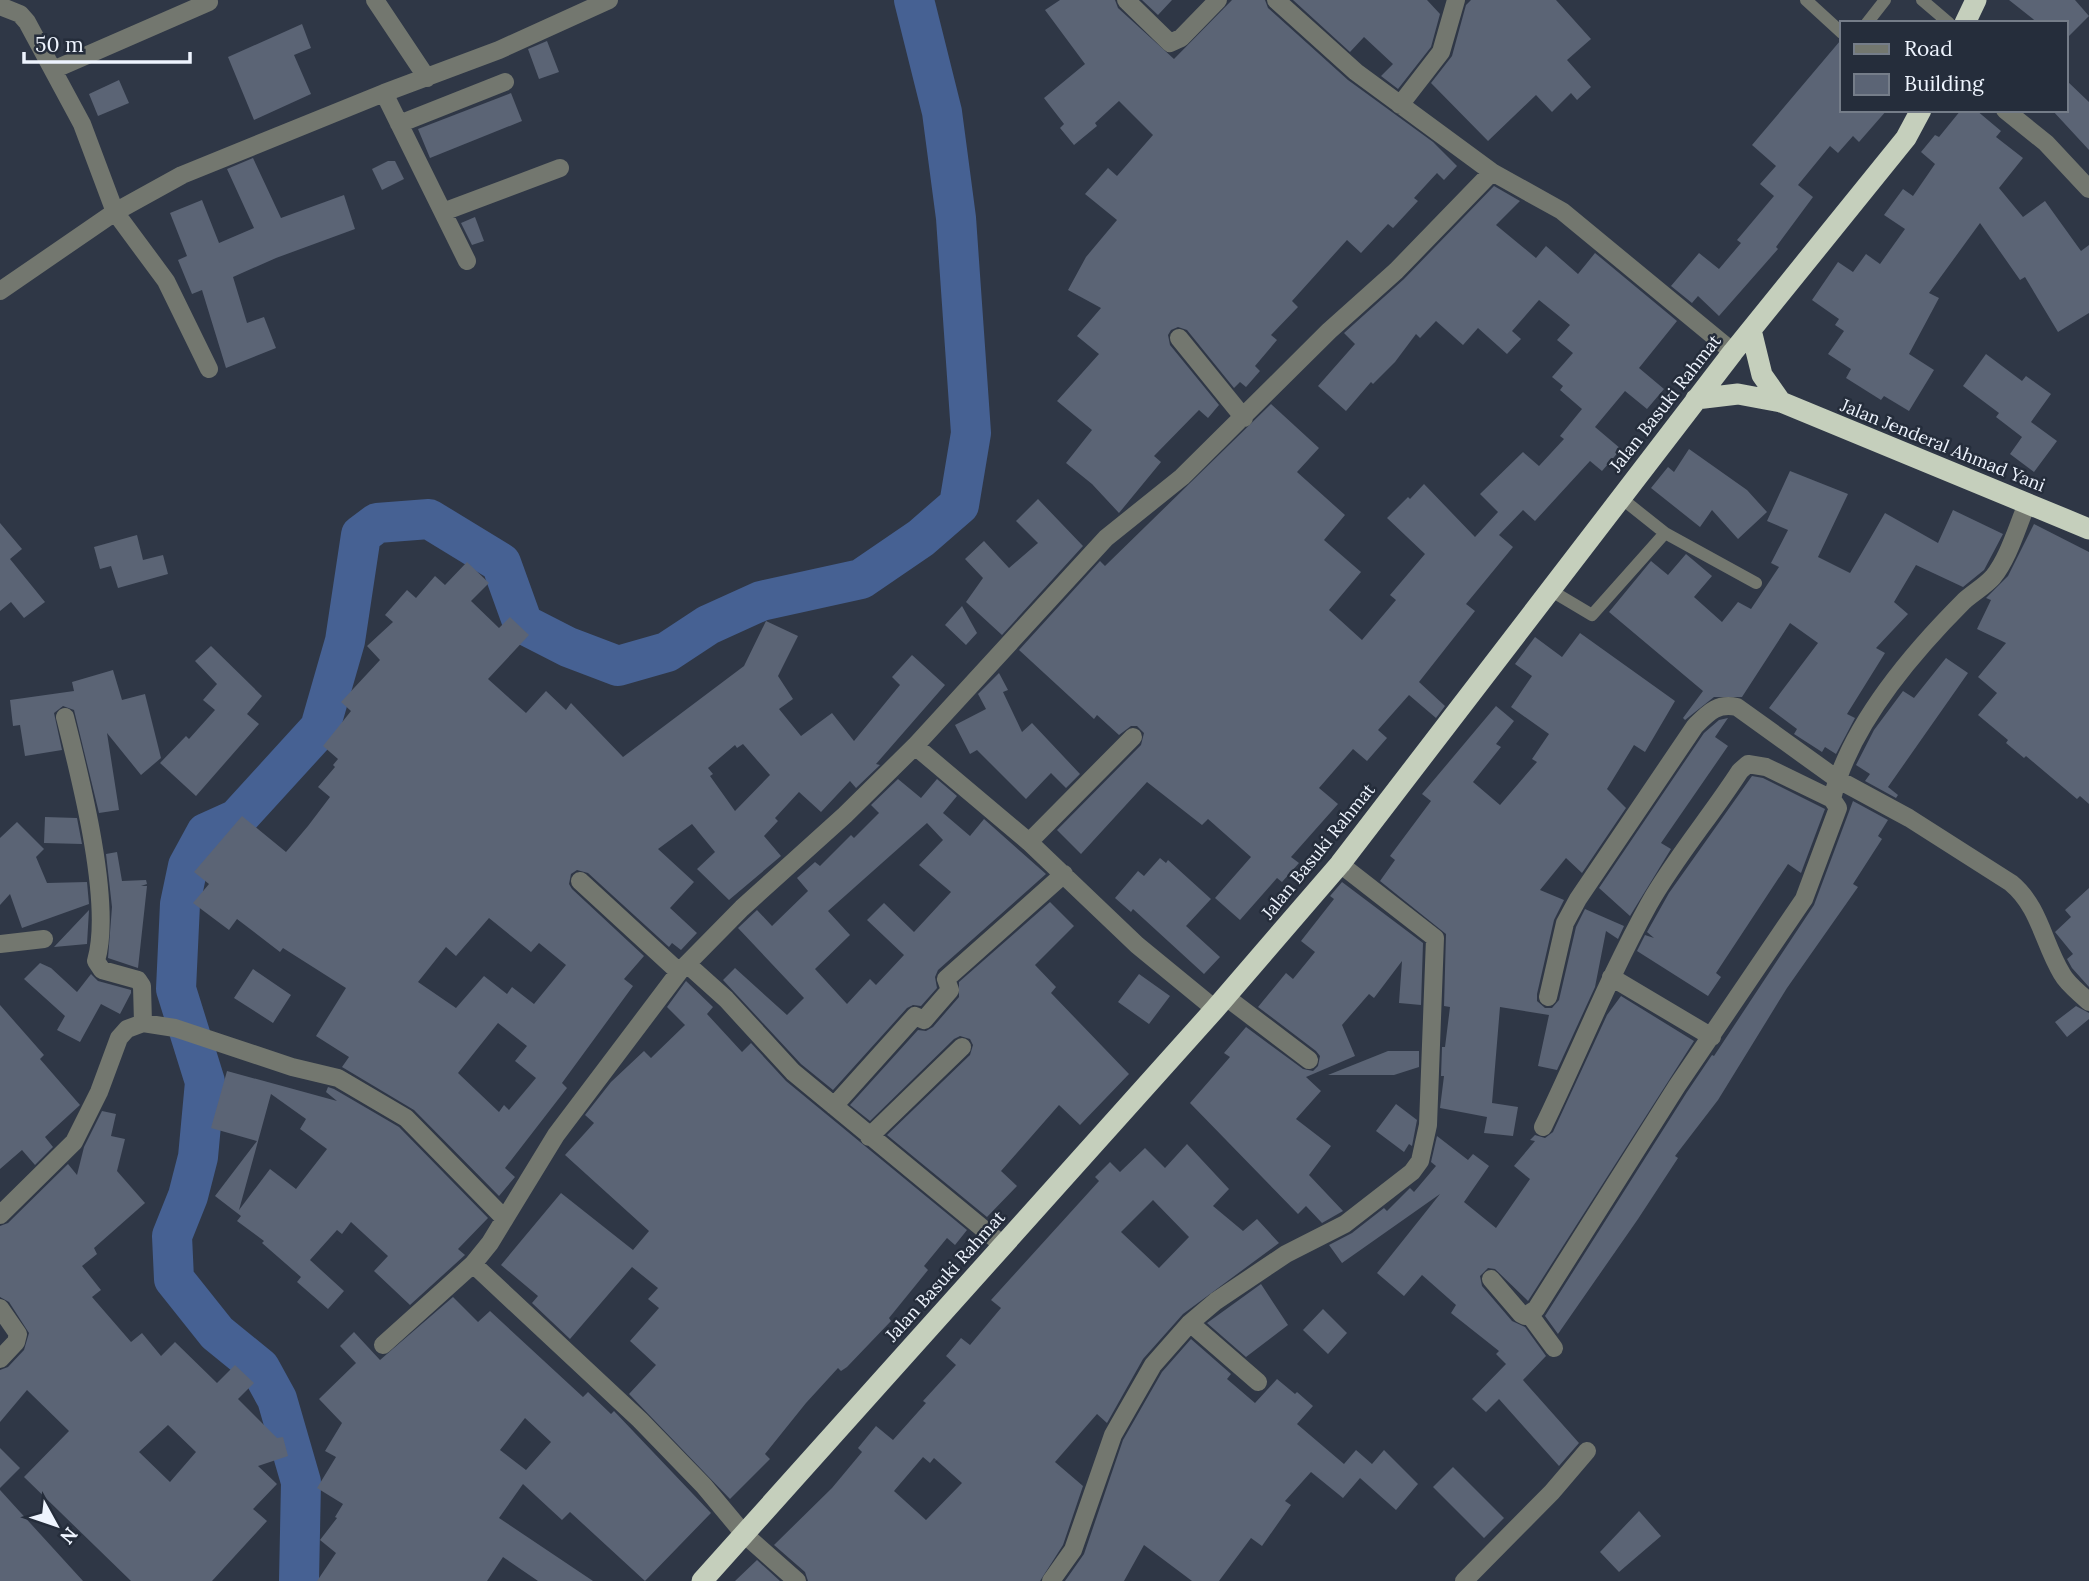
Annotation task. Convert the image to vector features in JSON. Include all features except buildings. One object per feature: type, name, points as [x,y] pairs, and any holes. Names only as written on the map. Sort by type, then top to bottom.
[{"type":"highway","points":[[1966,21],[1976,0]]},
{"type":"highway","name":"Jalan Basuki Rahmat","points":[[702,1581],[1004,1246],[1340,864],[1733,352],[1906,138],[1920,112]]},
{"type":"highway","points":[[1751,330],[1762,375],[1781,402]]},
{"type":"highway","name":"Jalan Jenderal Ahmad Yani","points":[[1696,400],[1738,394],[1781,402],[2089,528]]},
{"type":"street","points":[[375,0],[427,78]]},
{"type":"street","points":[[0,291],[115,212],[227,155],[499,50],[609,0]]},
{"type":"street","points":[[1126,0],[1170,43],[1181,38],[1218,0]]},
{"type":"street","points":[[1276,0],[1335,54],[1492,172],[1562,211],[1733,352]]},
{"type":"street","points":[[1400,104],[1441,52],[1456,0]]},
{"type":"street","points":[[53,70],[209,2]]},
{"type":"street","points":[[0,6],[20,14],[26,22],[82,124],[115,212],[166,281],[209,369]]},
{"type":"street","points":[[399,124],[505,82]]},
{"type":"street","points":[[384,93],[467,261]]},
{"type":"street","points":[[2007,112],[2046,143],[2089,189]]},
{"type":"street","points":[[443,212],[560,168]]},
{"type":"street","points":[[383,1345],[473,1264],[505,1219],[556,1135],[683,968],[741,908],[845,815],[915,746],[1107,538],[1182,477],[1329,331],[1396,271],[1492,172]]},
{"type":"street","points":[[1179,338],[1244,418]]},
{"type":"street","points":[[1832,799],[1837,779],[1886,690],[1906,663],[1965,600],[1993,577],[2027,504]]},
{"type":"street","points":[[1548,997],[1565,923],[1578,899],[1695,726],[1713,708],[1725,705],[1737,707],[1837,779],[1909,818],[2026,895],[2060,971],[2089,1002]]},
{"type":"street","points":[[65,717],[84,794],[98,894],[102,943],[96,961],[102,970],[138,979],[142,986],[143,1024]]},
{"type":"street","points":[[1029,842],[1133,737]]},
{"type":"street","points":[[915,746],[1029,842],[1137,945],[1309,1060]]},
{"type":"street","points":[[1491,1279],[1521,1314],[1529,1314],[1536,1309],[1592,1216],[1804,899],[1838,808],[1832,799],[1766,767],[1748,764],[1651,901],[1611,977],[1586,1039],[1543,1126]]},
{"type":"street","points":[[1051,1581],[1073,1550],[1113,1435],[1153,1365],[1190,1323],[1216,1301],[1286,1254],[1345,1224],[1412,1172],[1420,1161],[1428,1125],[1435,938],[1340,864]]},
{"type":"street","points":[[834,1106],[915,1016],[924,1020],[950,990],[946,979],[1064,874]]},
{"type":"street","points":[[580,881],[683,968],[726,999],[793,1072],[1004,1246]]},
{"type":"street","points":[[0,944],[44,939]]},
{"type":"street","points":[[1611,977],[1712,1037]]},
{"type":"street","points":[[0,1214],[74,1142],[99,1092],[118,1038],[127,1029],[143,1024],[174,1028],[244,1052],[338,1078],[406,1118],[505,1219]]},
{"type":"street","points":[[869,1137],[962,1047]]},
{"type":"street","points":[[473,1264],[640,1420],[704,1486],[744,1534],[797,1581]]},
{"type":"street","points":[[0,1308],[18,1334],[16,1342],[0,1359]]},
{"type":"street","points":[[1529,1314],[1555,1348]]},
{"type":"street","points":[[1190,1323],[1258,1382]]},
{"type":"street","points":[[1464,1581],[1552,1492],[1587,1451]]},
{"type":"lane","points":[[1808,0],[1840,31]]},
{"type":"lane","points":[[1869,21],[1885,0]]},
{"type":"lane","points":[[1922,0],[1947,21]]},
{"type":"lane","points":[[1621,498],[1664,533],[1756,583]]},
{"type":"lane","points":[[1550,590],[1592,615],[1664,533]]},
{"type":"waterway","points":[[299,1581],[301,1482],[277,1399],[260,1368],[217,1333],[174,1279],[172,1236],[188,1196],[198,1157],[205,1082],[176,989],[180,904],[188,866],[206,833],[237,819],[320,728],[345,641],[361,535],[377,523],[429,519],[501,563],[523,624],[568,647],[618,666],[667,652],[708,625],[761,601],[861,579],[921,538],[959,505],[971,433],[956,218],[942,112],[914,0]]}]
